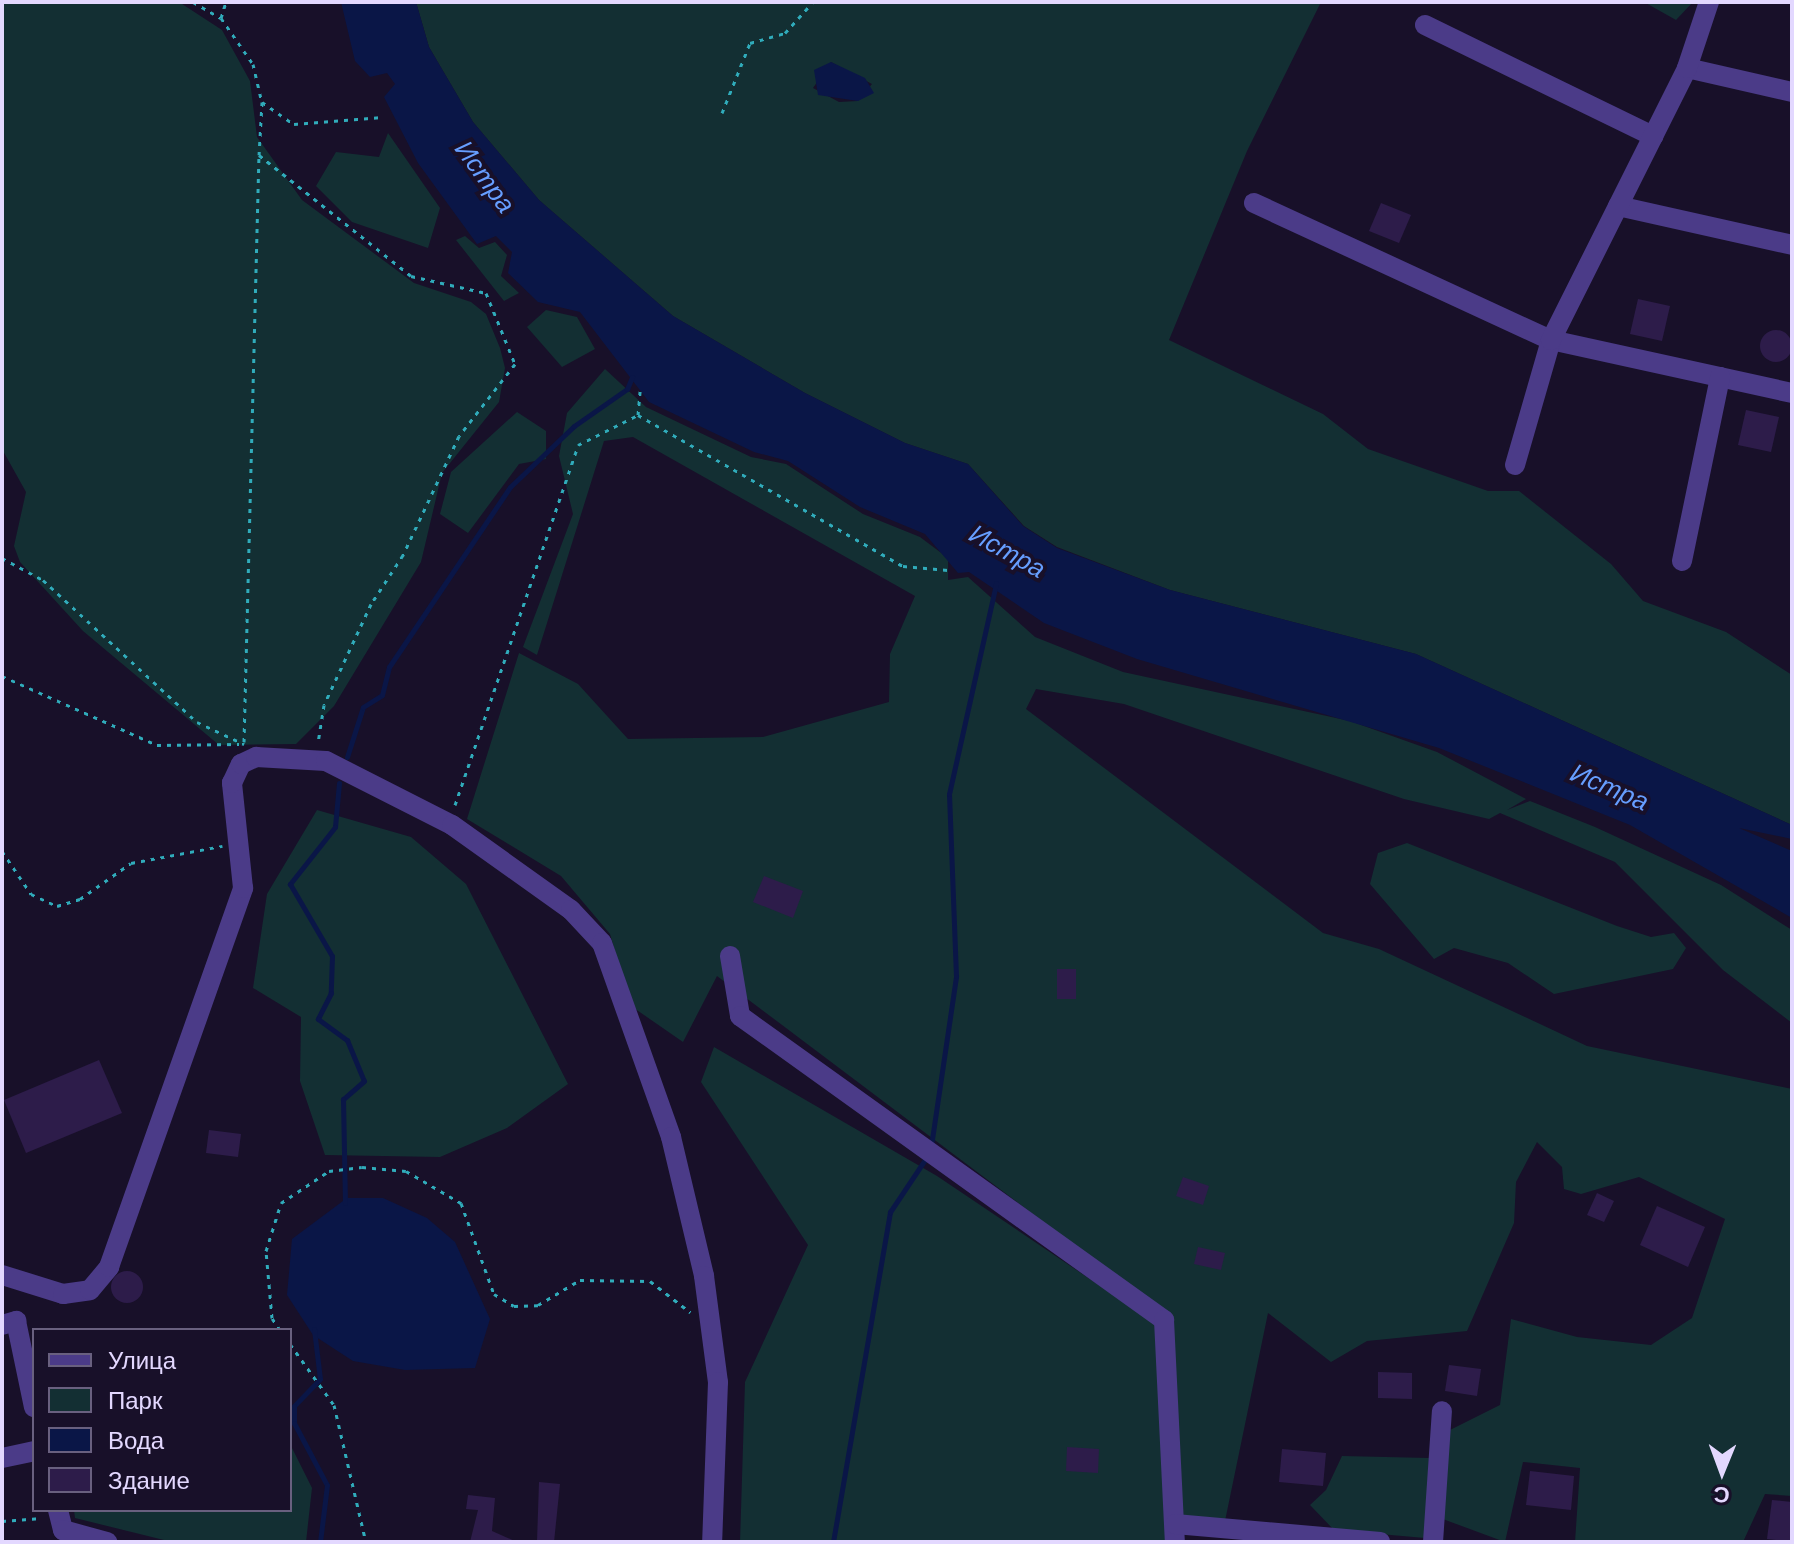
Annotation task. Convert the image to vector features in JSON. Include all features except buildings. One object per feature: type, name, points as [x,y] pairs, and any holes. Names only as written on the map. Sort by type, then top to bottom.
[{"type":"street","points":[[1515,465],[1551,340],[1687,68],[1709,2]]},
{"type":"street","points":[[1425,25],[1653,136]]},
{"type":"street","points":[[1687,68],[1792,92]]},
{"type":"street","points":[[1254,203],[1551,340],[1792,393]]},
{"type":"street","points":[[1618,206],[1792,245]]},
{"type":"street","points":[[1682,561],[1720,377]]},
{"type":"street","points":[[2,1275],[63,1294],[90,1290],[109,1267],[243,888],[245,861],[237,839],[232,783],[250,750],[326,761],[452,825],[571,910],[602,943],[671,1137],[710,1324],[718,1382],[712,1542]]},
{"type":"street","points":[[730,956],[740,1016],[1164,1320],[1175,1533],[1380,1542]]},
{"type":"street","points":[[2,1325],[16,1321],[32,1397]]},
{"type":"street","points":[[1433,1542],[1442,1411]]},
{"type":"street","points":[[2,1458],[32,1451]]},
{"type":"street","points":[[57,1527],[107,1542]]},
{"type":"path","points":[[193,2],[221,18],[253,64],[262,102],[250,750]]},
{"type":"path","points":[[221,18],[226,2]]},
{"type":"path","points":[[722,113],[750,43],[785,33],[813,2]]},
{"type":"path","points":[[262,102],[294,124],[383,117]]},
{"type":"path","points":[[259,155],[411,276],[486,293],[515,364],[459,436],[403,555],[371,604],[324,705],[318,744],[326,761]]},
{"type":"path","points":[[638,415],[640,391]]},
{"type":"path","points":[[638,415],[903,566],[948,570]]},
{"type":"path","points":[[452,825],[459,783],[578,445],[638,415]]},
{"type":"path","points":[[2,558],[43,580],[197,722],[250,750]]},
{"type":"path","points":[[2,676],[157,745],[250,750]]},
{"type":"path","points":[[2,851],[31,894],[57,906],[80,899],[131,863],[210,851],[237,839]]},
{"type":"path","points":[[279,1328],[272,1318],[266,1251],[281,1203],[329,1171],[406,1171],[461,1203],[494,1294],[514,1306],[538,1305],[580,1280],[650,1281],[710,1324]]},
{"type":"path","points":[[292,1347],[334,1405],[366,1542]]},
{"type":"path","points":[[2,1521],[38,1516],[57,1527]]},
{"type":"green space","points":[[2,2],[179,2],[222,30],[250,81],[257,137],[302,200],[414,283],[471,302],[486,314],[500,348],[505,368],[499,402],[442,473],[421,562],[334,706],[296,744],[219,745],[83,631],[20,562],[14,546],[26,492],[2,449]]},
{"type":"green space","points":[[416,2],[1321,2],[1247,151],[1169,340],[1323,414],[1368,449],[1488,491],[1519,491],[1611,564],[1643,601],[1726,632],[1792,675],[1792,825],[1416,654],[1170,590],[1057,547],[1024,526],[968,464],[905,443],[805,393],[673,316],[539,200],[473,122],[429,47]],"holes":[[[831,62],[872,84],[858,101],[839,102],[813,88]]]},
{"type":"green space","points":[[1644,2],[1693,2],[1676,20]]},
{"type":"green space","points":[[388,133],[440,208],[428,248],[352,222],[316,186],[336,152],[379,157]]},
{"type":"green space","points":[[465,236],[479,248],[495,242],[507,255],[501,276],[519,293],[504,301],[456,240]]},
{"type":"green space","points":[[546,310],[577,317],[595,349],[562,367],[527,327]]},
{"type":"green space","points":[[605,369],[646,407],[751,457],[786,464],[863,514],[920,537],[948,558],[948,580],[968,577],[1035,637],[1123,672],[1350,721],[1437,752],[1526,799],[1507,810],[1530,801],[1595,827],[1721,885],[1792,930],[1792,1023],[1723,970],[1615,862],[1500,813],[1489,819],[1404,799],[1124,704],[1036,689],[1026,709],[1323,933],[1379,949],[1587,1046],[1792,1089],[1792,1496],[1765,1494],[1743,1542],[1575,1542],[1580,1468],[1523,1462],[1505,1542],[1440,1518],[1446,1432],[1500,1405],[1511,1319],[1577,1337],[1651,1345],[1692,1318],[1725,1219],[1639,1177],[1581,1194],[1564,1189],[1562,1167],[1537,1142],[1516,1182],[1514,1223],[1467,1331],[1367,1341],[1331,1362],[1268,1313],[1225,1521],[1180,1518],[1171,1318],[717,976],[683,1042],[631,1006],[610,934],[561,876],[467,819],[519,653],[578,684],[628,739],[763,737],[889,702],[890,654],[915,596],[633,437],[604,441],[537,655],[523,647],[573,514],[559,456],[567,413]]},
{"type":"green space","points":[[517,412],[546,431],[546,459],[519,464],[468,533],[440,514],[451,472]]},
{"type":"green space","points":[[317,810],[411,837],[466,884],[568,1084],[507,1128],[440,1157],[325,1155],[300,1081],[301,1017],[253,988],[267,894]]},
{"type":"green space","points":[[1407,843],[1617,926],[1651,937],[1674,933],[1686,948],[1673,969],[1554,994],[1508,963],[1454,948],[1434,959],[1370,884],[1378,853]]},
{"type":"green space","points":[[714,1047],[937,1176],[1158,1325],[1168,1542],[740,1542],[745,1382],[808,1245],[701,1082]]},
{"type":"green space","points":[[292,1448],[312,1488],[306,1542],[172,1542],[75,1518],[74,1512],[292,1512]]},
{"type":"green space","points":[[1342,1456],[1429,1458],[1425,1538],[1334,1530],[1310,1505],[1326,1490]]},
{"type":"water","name":"Истра","points":[[341,2],[416,2],[429,47],[473,122],[539,200],[673,316],[805,393],[905,443],[968,464],[1023,526],[1057,548],[1170,590],[1416,654],[1792,825],[1792,839],[1739,828],[1792,851],[1792,918],[1630,825],[1439,748],[1137,659],[1044,623],[969,572],[958,573],[925,534],[860,507],[788,461],[754,452],[649,402],[580,312],[538,302],[508,273],[512,252],[496,236],[477,244],[418,163],[384,97],[395,84],[387,73],[370,77],[355,61]]},
{"type":"water","points":[[831,62],[865,78],[874,93],[858,101],[818,95],[814,70]]},
{"type":"water","points":[[347,1198],[383,1198],[427,1218],[455,1242],[490,1319],[475,1368],[405,1370],[353,1361],[313,1335],[287,1295],[292,1239]]},
{"type":"waterway","points":[[347,757],[363,707],[382,695],[389,667],[510,487],[574,426],[627,389],[632,377]]},
{"type":"waterway","points":[[931,1146],[956,976],[949,794],[996,583]]},
{"type":"waterway","points":[[339,783],[335,827],[290,884],[332,956],[331,993],[318,1019],[347,1040],[364,1081],[343,1099],[345,1203]]},
{"type":"waterway","points":[[833,1542],[890,1212],[928,1155]]},
{"type":"waterway","points":[[314,1329],[320,1379],[294,1406],[294,1423],[327,1485],[320,1542]]}]
